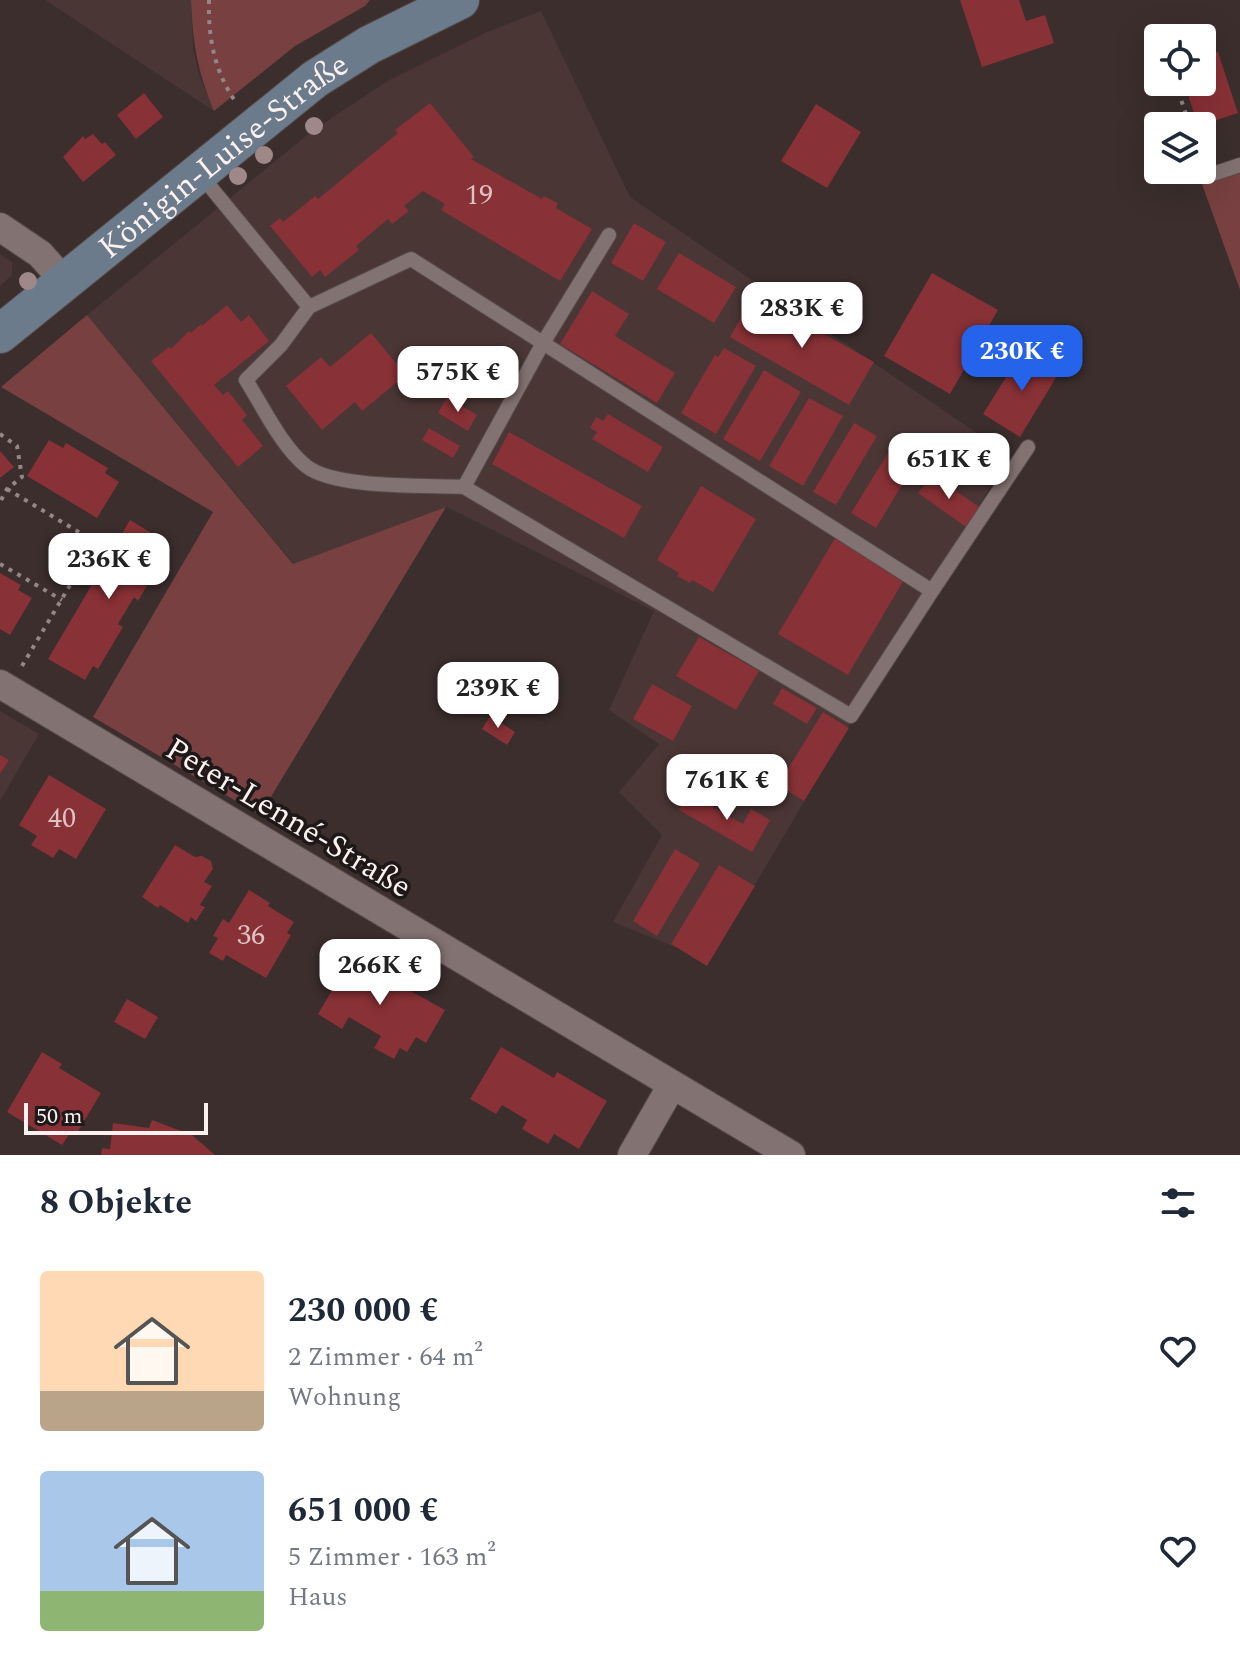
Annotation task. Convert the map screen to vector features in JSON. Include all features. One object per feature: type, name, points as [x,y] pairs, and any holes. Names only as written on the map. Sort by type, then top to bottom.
[{"type":"main road","name":"Königin-Luise-Straße","points":[[0,334],[286,101],[329,70],[436,5]]},
{"type":"street","points":[[0,227],[40,254],[65,282]]},
{"type":"street","name":"Peter-Lenné-Straße","points":[[4,686],[791,1155]]},
{"type":"street","points":[[632,1155],[672,1085]]},
{"type":"lane","points":[[1216,173],[1240,165]]},
{"type":"lane","points":[[199,173],[309,307]]},
{"type":"lane","points":[[464,487],[543,343],[609,235]]},
{"type":"lane","points":[[932,591],[411,259],[309,307],[281,345],[246,380],[280,436],[306,467],[335,480],[464,487],[851,716],[1028,447]]},
{"type":"path","points":[[209,0],[213,51],[221,81],[235,101]]},
{"type":"path","points":[[0,434],[17,446],[22,477],[7,489],[0,502]]},
{"type":"path","points":[[7,489],[112,552]]},
{"type":"path","points":[[4,686],[62,600],[95,543]]},
{"type":"path","points":[[0,564],[62,600]]},
{"type":"shaded area","points":[[45,0],[191,0],[193,48],[199,74],[214,111]]},
{"type":"shaded area","points":[[191,0],[370,0],[365,6],[295,46],[214,111],[197,57]]},
{"type":"shaded area","points":[[541,11],[630,197],[1009,455],[710,961],[613,922],[662,835],[619,792],[659,744],[609,710],[654,611],[447,507],[294,564],[87,315],[312,131],[389,80],[487,32]]},
{"type":"shaded area","points":[[1240,172],[1240,290],[1202,184],[1216,184],[1216,180]]},
{"type":"shaded area","points":[[0,254],[12,262],[12,275],[0,286]]},
{"type":"shaded area","points":[[87,315],[293,564],[446,507],[260,815],[93,717],[213,512],[1,387]]},
{"type":"shaded area","points":[[0,711],[39,734],[0,801]]},
{"type":"building","points":[[960,0],[1019,0],[1026,21],[1045,15],[1054,43],[982,67]]},
{"type":"building","points":[[1216,53],[1238,113],[1216,120],[1216,112],[1194,112],[1188,96],[1216,96]]},
{"type":"building","points":[[144,93],[163,117],[136,139],[117,115]]},
{"type":"building","points":[[430,103],[474,157],[471,159],[542,199],[544,196],[558,203],[556,208],[592,229],[560,281],[441,210],[445,204],[423,191],[404,206],[409,211],[392,224],[388,219],[356,246],[359,250],[325,277],[320,270],[312,277],[270,226],[280,218],[283,222],[315,196],[318,199]]},
{"type":"building","points":[[816,104],[861,132],[827,188],[781,161]]},
{"type":"building","points":[[93,134],[116,155],[83,182],[63,157],[83,136],[85,139]]},
{"type":"building","points":[[634,223],[666,242],[643,281],[611,263]]},
{"type":"building","points":[[679,253],[736,287],[714,323],[657,289]]},
{"type":"building","points":[[932,273],[998,310],[950,394],[884,356]]},
{"type":"building","points":[[592,291],[629,314],[615,336],[675,373],[657,403],[560,344]]},
{"type":"building","points":[[754,295],[874,362],[849,405],[730,337]]},
{"type":"building","points":[[227,305],[241,322],[249,315],[269,341],[214,385],[223,395],[228,391],[247,415],[242,420],[263,446],[238,467],[151,361]]},
{"type":"building","points":[[371,333],[406,375],[362,411],[355,402],[322,430],[286,386],[321,357],[330,367]]},
{"type":"building","points":[[724,348],[756,366],[716,434],[681,413],[715,355],[718,357]]},
{"type":"building","points":[[1024,348],[1060,371],[1020,437],[983,414]]},
{"type":"building","points":[[764,370],[801,392],[760,461],[723,439]]},
{"type":"building","points":[[447,397],[477,415],[468,431],[438,413]]},
{"type":"building","points":[[809,398],[843,416],[803,486],[769,466]]},
{"type":"building","points":[[608,414],[663,447],[648,472],[592,439],[597,432],[590,428],[596,417],[603,421]]},
{"type":"building","points":[[854,423],[877,436],[836,505],[813,492]]},
{"type":"building","points":[[429,428],[460,446],[453,458],[422,440]]},
{"type":"building","points":[[509,432],[642,506],[624,538],[492,464]]},
{"type":"building","points":[[49,440],[63,448],[66,443],[108,468],[105,473],[119,482],[97,518],[27,476]]},
{"type":"building","points":[[893,445],[917,460],[876,528],[851,513]]},
{"type":"building","points":[[0,451],[14,467],[0,478]]},
{"type":"building","points":[[933,475],[979,507],[966,527],[918,493]]},
{"type":"building","points":[[701,486],[756,519],[713,592],[692,580],[690,583],[677,576],[679,573],[657,560]]},
{"type":"building","points":[[130,520],[166,542],[158,555],[163,558],[138,601],[134,597],[118,624],[123,627],[98,669],[93,666],[85,680],[48,659]]},
{"type":"building","points":[[835,538],[905,578],[848,675],[778,634]]},
{"type":"building","points":[[0,573],[21,585],[18,590],[32,598],[10,635],[0,629]]},
{"type":"building","points":[[699,637],[759,671],[736,710],[676,676]]},
{"type":"building","points":[[652,684],[692,706],[673,741],[633,719]]},
{"type":"building","points":[[782,688],[817,708],[807,724],[773,704]]},
{"type":"building","points":[[823,712],[849,728],[804,801],[778,785]]},
{"type":"building","points":[[490,716],[515,732],[507,745],[482,729]]},
{"type":"building","points":[[0,755],[9,760],[0,774]]},
{"type":"building","points":[[49,775],[106,809],[76,859],[59,849],[53,858],[31,845],[37,836],[19,825]]},
{"type":"building","points":[[688,793],[743,824],[751,809],[770,820],[752,852],[679,810]]},
{"type":"building","points":[[175,845],[195,857],[202,856],[211,861],[213,869],[204,882],[212,886],[200,905],[205,907],[196,921],[191,917],[188,923],[142,897]]},
{"type":"building","points":[[675,849],[700,864],[657,936],[633,921]]},
{"type":"building","points":[[719,865],[755,886],[707,966],[671,944]]},
{"type":"building","points":[[249,890],[294,922],[287,933],[291,935],[266,978],[226,955],[223,961],[209,953],[218,938],[213,936],[223,919],[229,923]]},
{"type":"building","points":[[356,950],[382,965],[378,973],[445,1010],[426,1043],[416,1037],[407,1052],[400,1048],[394,1059],[374,1048],[381,1036],[349,1017],[342,1029],[318,1014]]},
{"type":"building","points":[[127,999],[158,1017],[145,1039],[114,1022]]},
{"type":"building","points":[[501,1047],[554,1078],[557,1072],[607,1101],[579,1149],[554,1134],[548,1144],[522,1129],[527,1120],[502,1105],[496,1114],[470,1099]]},
{"type":"building","points":[[42,1052],[62,1064],[59,1068],[101,1093],[77,1133],[72,1130],[62,1145],[7,1112]]},
{"type":"building","points":[[152,1120],[192,1135],[215,1155],[101,1155],[102,1148],[110,1149],[113,1123],[149,1128]]}]
